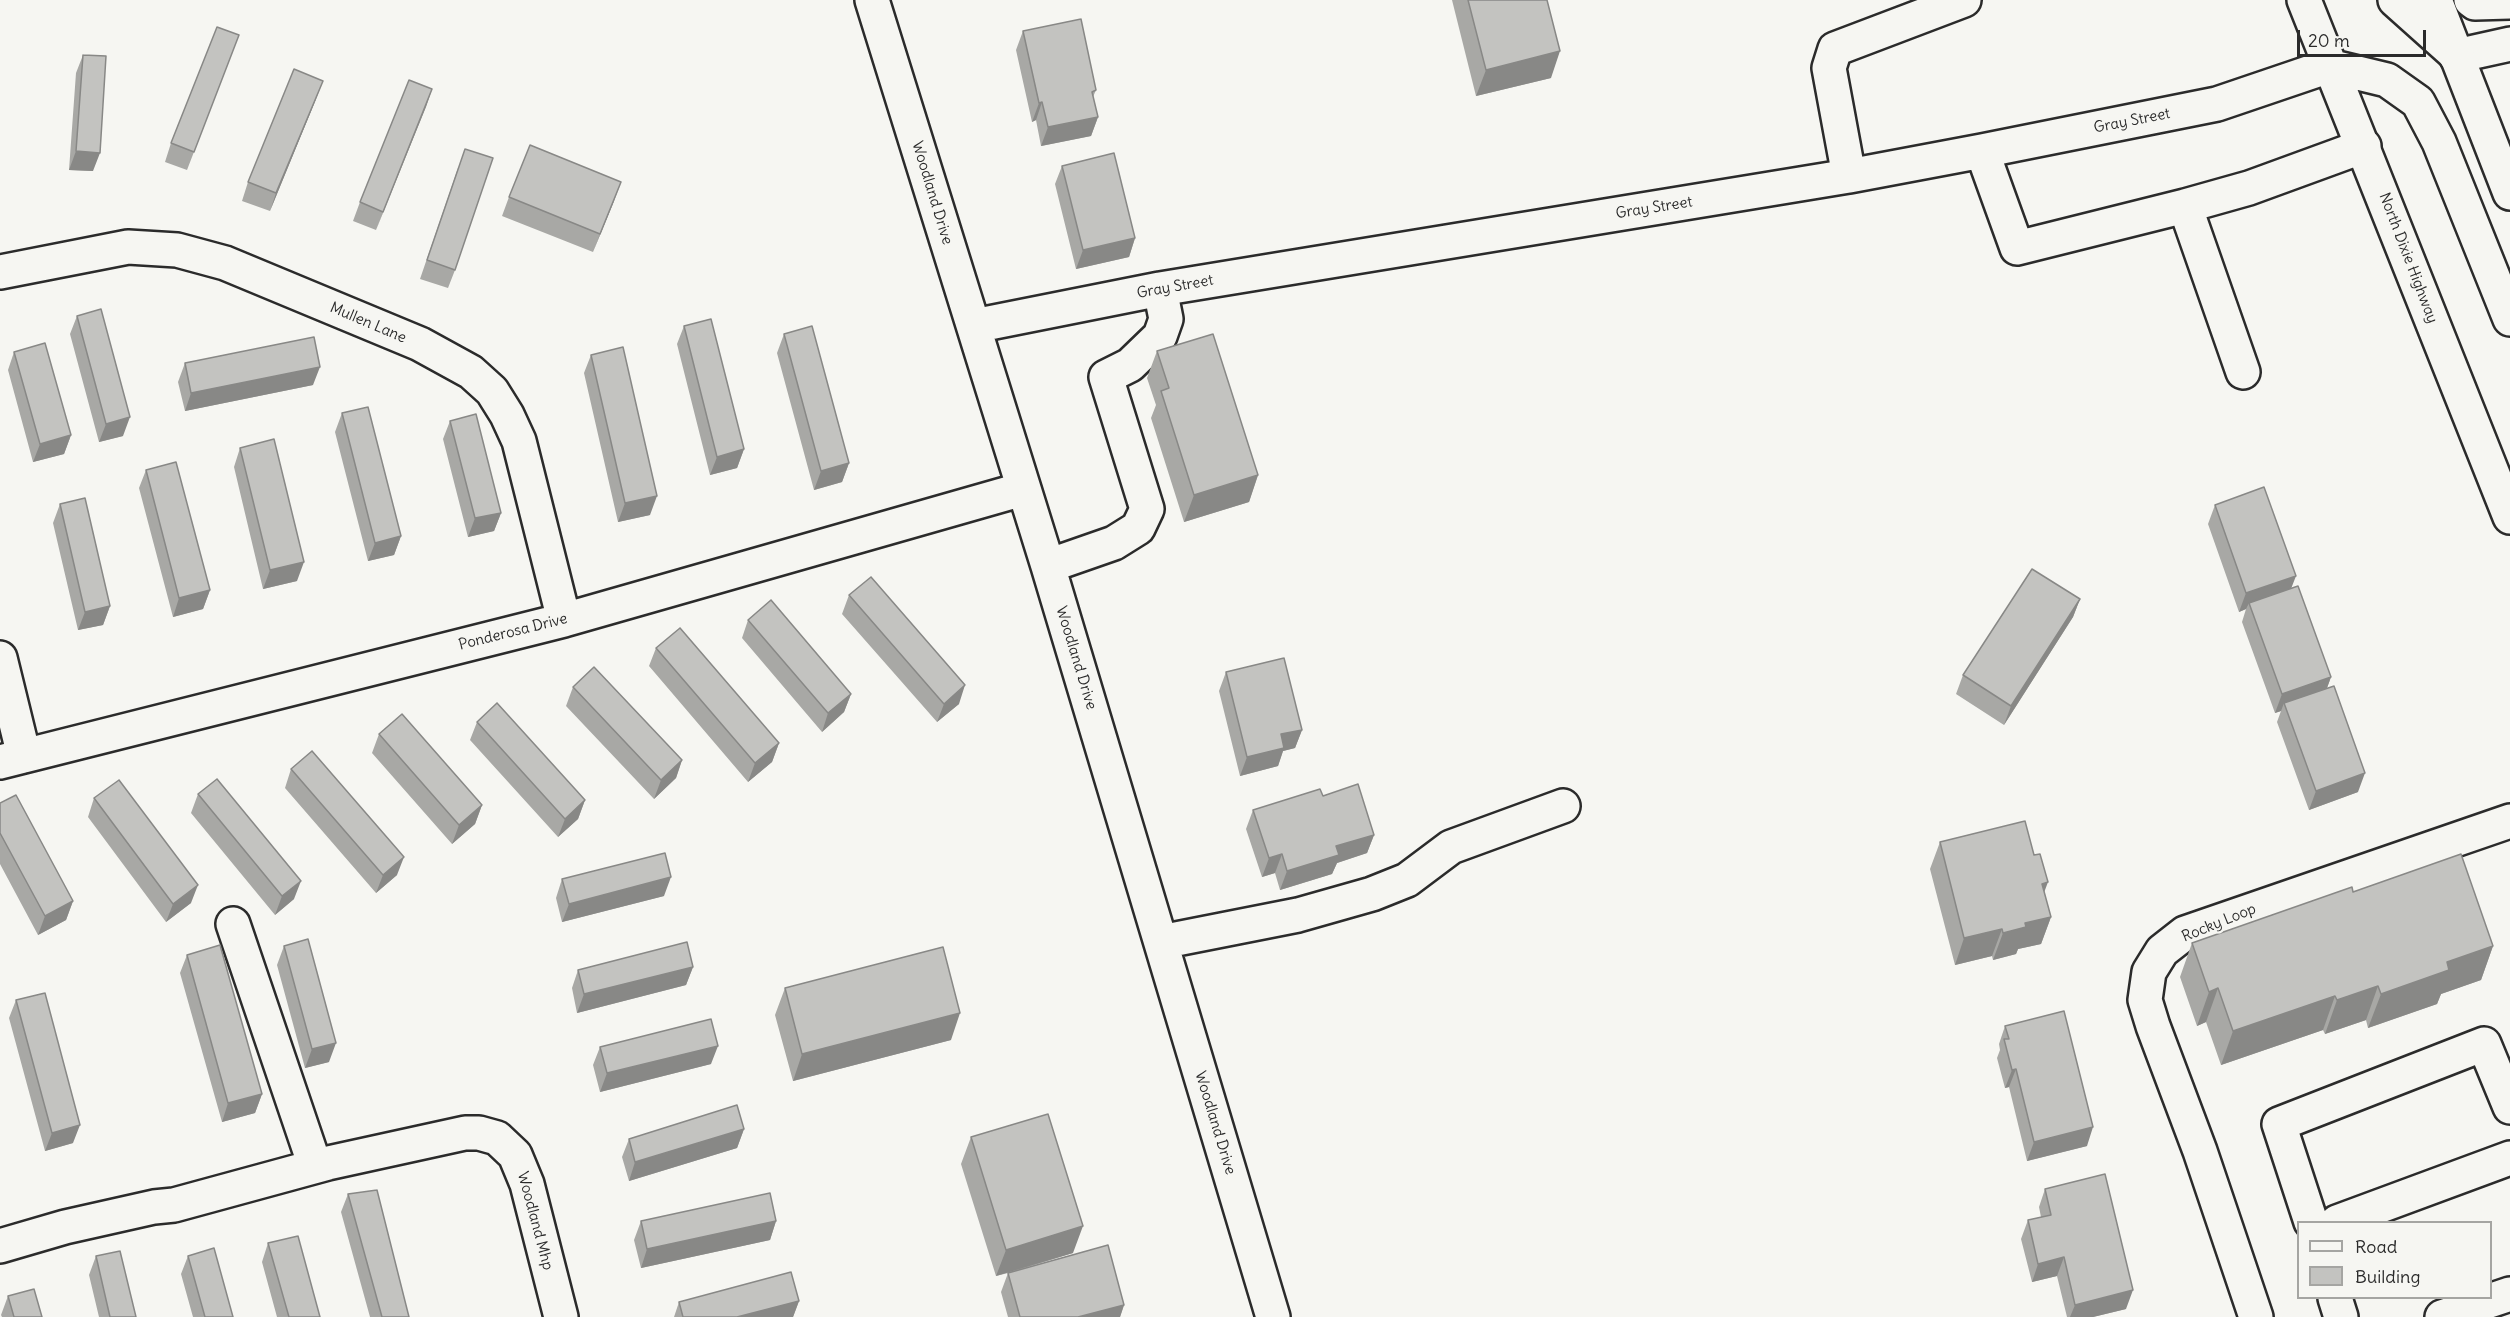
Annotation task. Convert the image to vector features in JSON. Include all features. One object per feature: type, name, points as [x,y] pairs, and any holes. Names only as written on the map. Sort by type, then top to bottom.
[{"type":"main road","name":"Woodland Drive","points":[[872,0],[1048,566],[1273,1317]]},
{"type":"main road","points":[[1849,176],[1828,68],[1835,49],[1964,0]]},
{"type":"main road","name":"North Dixie Highway","points":[[2304,0],[2510,517]]},
{"type":"main road","points":[[2395,0],[2456,56]]},
{"type":"main road","points":[[2434,0],[2510,193]]},
{"type":"main road","points":[[2470,0],[2475,3],[2510,2]]},
{"type":"main road","points":[[2456,56],[2510,44]]},
{"type":"main road","name":"Gray Street","points":[[974,326],[1160,289],[1849,176],[1982,151],[2217,104],[2329,66]]},
{"type":"main road","points":[[2329,66],[2387,80],[2418,102],[2439,142],[2510,318]]},
{"type":"main road","points":[[1982,151],[2018,248],[2249,188],[2364,146]]},
{"type":"main road","points":[[2185,206],[2244,372]]},
{"type":"main road","name":"Mullen Lane","points":[[0,272],[128,247],[177,250],[246,272],[420,344],[471,372],[492,391],[519,441],[564,620]]},
{"type":"main road","points":[[1048,566],[1114,543],[1138,528],[1147,509],[1106,377],[1130,364],[1160,336],[1166,319],[1160,289]]},
{"type":"main road","name":"Ponderosa Drive","points":[[12,759],[564,620],[1023,489]]},
{"type":"main road","points":[[0,658],[12,759]]},
{"type":"main road","points":[[1161,942],[1298,915],[1372,894],[1407,880],[1451,847],[1563,806]]},
{"type":"main road","name":"Rocky Loop","points":[[2256,1317],[2200,1151],[2153,1026],[2145,1000],[2149,972],[2162,951],[2185,933],[2510,821]]},
{"type":"main road","points":[[232,924],[315,1167]]},
{"type":"main road","points":[[2311,1221],[2279,1124],[2484,1044],[2510,1107]]},
{"type":"main road","name":"Woodland Mhp","points":[[0,1246],[65,1227],[154,1207],[174,1205],[315,1167],[465,1133],[479,1133],[497,1138],[515,1155],[527,1184],[561,1317]]},
{"type":"main road","points":[[2340,1221],[2510,1158]]},
{"type":"main road","points":[[2442,1317],[2510,1294]]},
{"type":"main road","points":[[2335,1299],[2342,1317]]},
{"type":"building","points":[[1468,0],[1547,0],[1560,51],[1486,70]]},
{"type":"building","points":[[1081,19],[1096,90],[1092,92],[1098,117],[1048,127],[1042,102],[1039,103],[1023,31]]},
{"type":"building","points":[[217,27],[239,35],[194,152],[171,143]]},
{"type":"building","points":[[83,55],[106,56],[100,153],[76,151]]},
{"type":"building","points":[[294,69],[323,81],[276,193],[248,182]]},
{"type":"building","points":[[409,80],[432,89],[383,212],[360,202]]},
{"type":"building","points":[[530,145],[621,182],[600,234],[509,197]]},
{"type":"building","points":[[465,149],[493,158],[455,270],[427,260]]},
{"type":"building","points":[[1114,153],[1135,238],[1083,250],[1062,166]]},
{"type":"building","points":[[101,309],[130,417],[106,424],[77,316]]},
{"type":"building","points":[[711,319],[744,449],[717,457],[684,326]]},
{"type":"building","points":[[812,326],[849,463],[821,471],[784,334]]},
{"type":"building","points":[[1213,334],[1258,475],[1194,495],[1161,391],[1169,388],[1157,351]]},
{"type":"building","points":[[314,337],[320,367],[191,393],[185,363]]},
{"type":"building","points":[[45,343],[71,435],[40,444],[14,352]]},
{"type":"building","points":[[623,347],[657,496],[625,503],[591,355]]},
{"type":"building","points":[[368,407],[401,536],[375,543],[342,413]]},
{"type":"building","points":[[476,414],[501,513],[475,518],[450,421]]},
{"type":"building","points":[[274,439],[304,562],[270,570],[240,448]]},
{"type":"building","points":[[176,462],[210,590],[179,598],[146,470]]},
{"type":"building","points":[[2264,487],[2296,576],[2246,593],[2215,505]]},
{"type":"building","points":[[85,498],[110,606],[85,612],[60,504]]},
{"type":"building","points":[[2032,569],[2080,599],[2011,706],[1963,675]]},
{"type":"building","points":[[871,577],[965,685],[944,704],[849,595]]},
{"type":"building","points":[[2298,586],[2331,677],[2282,694],[2249,603]]},
{"type":"building","points":[[771,600],[851,694],[828,713],[748,620]]},
{"type":"building","points":[[680,628],[779,743],[755,763],[656,648]]},
{"type":"building","points":[[1284,658],[1302,730],[1281,734],[1284,748],[1247,757],[1226,672]]},
{"type":"building","points":[[594,667],[682,760],[661,780],[573,687]]},
{"type":"building","points":[[2334,686],[2365,773],[2316,791],[2284,703]]},
{"type":"building","points":[[497,703],[585,800],[565,819],[477,722]]},
{"type":"building","points":[[402,714],[482,805],[459,825],[379,734]]},
{"type":"building","points":[[312,751],[404,857],[383,875],[291,769]]},
{"type":"building","points":[[217,779],[301,881],[282,896],[198,794]]},
{"type":"building","points":[[119,780],[198,885],[173,904],[94,798]]},
{"type":"building","points":[[1358,784],[1374,835],[1336,846],[1339,855],[1287,871],[1282,854],[1269,858],[1253,810],[1320,789],[1323,796]]},
{"type":"building","points":[[16,795],[73,901],[45,916],[0,833],[0,803]]},
{"type":"building","points":[[2025,821],[2034,855],[2040,854],[2048,882],[2042,884],[2051,917],[2025,923],[2026,927],[2003,933],[2002,929],[1964,938],[1940,842]]},
{"type":"building","points":[[665,853],[671,877],[569,904],[562,879]]},
{"type":"building","points":[[2461,854],[2493,946],[2447,962],[2449,970],[2381,994],[2378,986],[2337,1000],[2335,996],[2233,1031],[2218,988],[2209,992],[2192,943],[2352,887],[2353,892]]},
{"type":"building","points":[[308,939],[336,1043],[312,1049],[284,946]]},
{"type":"building","points":[[687,942],[693,967],[584,994],[578,970]]},
{"type":"building","points":[[220,945],[262,1094],[228,1103],[187,955]]},
{"type":"building","points":[[943,947],[960,1013],[802,1054],[785,988]]},
{"type":"building","points":[[45,993],[80,1125],[52,1133],[16,1000]]},
{"type":"building","points":[[2064,1011],[2093,1127],[2034,1142],[2016,1069],[2012,1070],[2004,1039],[2009,1039],[2005,1026]]},
{"type":"building","points":[[711,1019],[718,1046],[607,1073],[600,1047]]},
{"type":"building","points":[[737,1105],[744,1129],[635,1162],[629,1139]]},
{"type":"building","points":[[1048,1114],[1083,1226],[1006,1250],[971,1137]]},
{"type":"building","points":[[2105,1174],[2133,1290],[2075,1305],[2064,1257],[2038,1264],[2028,1220],[2051,1215],[2045,1189]]},
{"type":"building","points":[[377,1190],[409,1317],[382,1317],[348,1194]]},
{"type":"building","points":[[770,1193],[776,1221],[647,1249],[641,1221]]},
{"type":"building","points":[[298,1236],[320,1317],[289,1317],[268,1243]]},
{"type":"building","points":[[1108,1245],[1124,1305],[1078,1317],[1020,1317],[1008,1273]]},
{"type":"building","points":[[214,1248],[233,1317],[205,1317],[188,1256]]},
{"type":"building","points":[[120,1251],[136,1317],[110,1317],[96,1256]]},
{"type":"building","points":[[791,1272],[799,1301],[737,1317],[683,1317],[679,1302]]},
{"type":"building","points":[[34,1289],[42,1317],[14,1317],[8,1296]]}]
